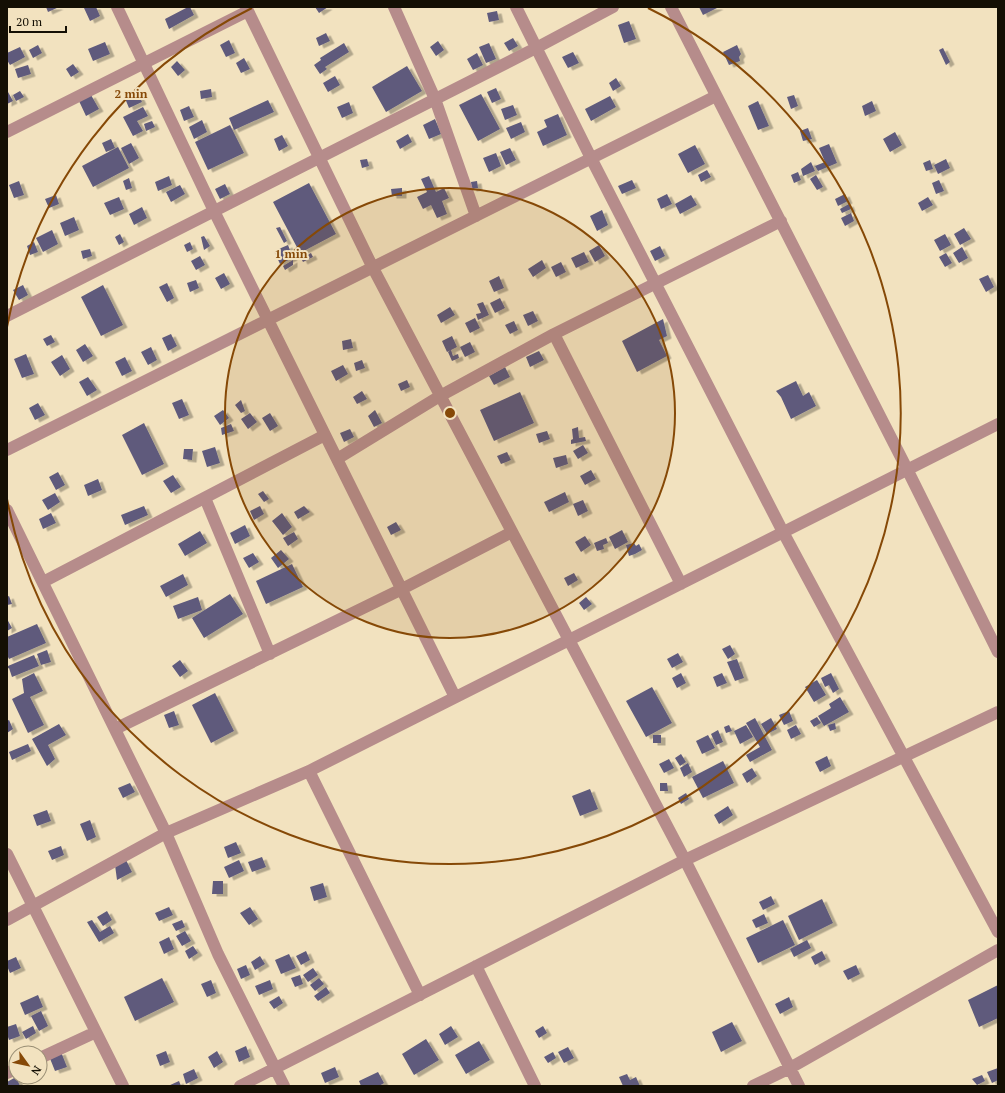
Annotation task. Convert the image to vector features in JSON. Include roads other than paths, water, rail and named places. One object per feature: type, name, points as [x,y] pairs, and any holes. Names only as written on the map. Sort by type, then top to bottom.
[{"type":"street","points":[[117,7],[214,211],[455,697]]},
{"type":"street","points":[[394,7],[435,100],[476,216]]},
{"type":"street","points":[[516,7],[591,158],[783,532],[902,757],[998,932]]},
{"type":"street","points":[[7,316],[435,100],[613,7]]},
{"type":"street","points":[[671,7],[907,469],[998,652]]},
{"type":"street","points":[[7,132],[144,64],[247,9],[373,268],[685,860],[799,1086]]},
{"type":"street","points":[[7,450],[716,96]]},
{"type":"street","points":[[337,459],[440,396],[554,334],[781,221]]},
{"type":"street","points":[[554,334],[681,584]]},
{"type":"street","points":[[7,920],[166,833],[309,770],[998,424]]},
{"type":"street","points":[[43,582],[324,435]]},
{"type":"street","points":[[205,498],[270,654]]},
{"type":"street","points":[[7,510],[166,833],[218,954],[284,1086]]},
{"type":"street","points":[[115,729],[402,589],[512,532]]},
{"type":"street","points":[[240,1086],[685,860],[998,712]]},
{"type":"street","points":[[309,770],[420,994]]},
{"type":"street","points":[[7,854],[124,1086]]},
{"type":"street","points":[[753,1086],[790,1068],[998,950]]},
{"type":"street","points":[[476,966],[534,1086]]},
{"type":"street","points":[[48,1054],[96,1032]]}]
